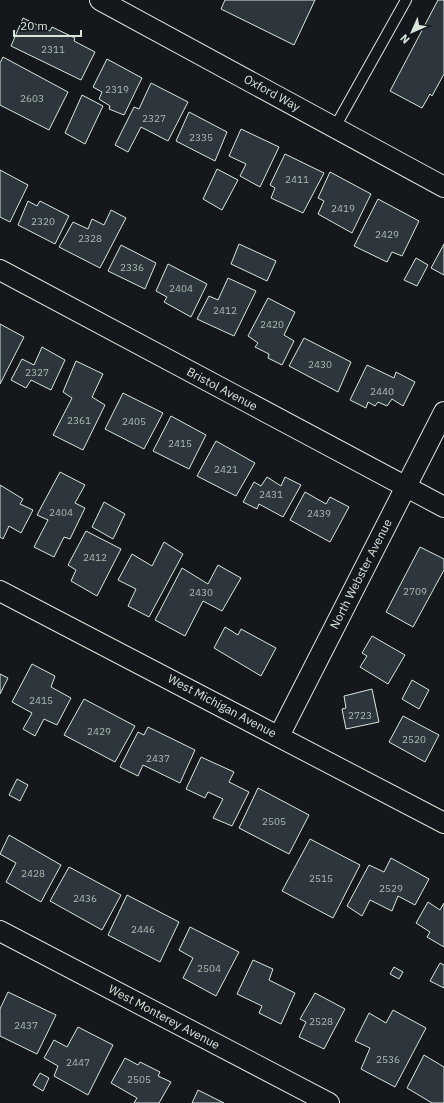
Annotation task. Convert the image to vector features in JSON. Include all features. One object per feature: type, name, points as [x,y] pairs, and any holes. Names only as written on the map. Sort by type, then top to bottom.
[{"type":"street","name":"Oxford Way","points":[[100,0],[444,187]]},
{"type":"street","name":"Bristol Avenue","points":[[0,270],[444,507]]},
{"type":"street","name":"North Webster Avenue","points":[[279,736],[444,412]]},
{"type":"street","name":"West Michigan Avenue","points":[[0,591],[444,823]]},
{"type":"street","name":"West Monterey Avenue","points":[[0,931],[329,1103]]},
{"type":"lane","points":[[335,127],[406,0]]},
{"type":"building","points":[[225,0],[315,0],[294,45],[221,9]]},
{"type":"building","points":[[438,0],[444,0],[444,74],[432,96],[430,94],[422,108],[390,91]]},
{"type":"building","points":[[23,18],[50,31],[52,27],[75,38],[74,41],[95,52],[81,80],[11,46]]},
{"type":"building","points":[[3,57],[68,92],[49,130],[0,105],[0,63]]},
{"type":"building","points":[[107,59],[142,78],[124,115],[109,109],[110,106],[99,99],[102,92],[93,87]]},
{"type":"building","points":[[151,83],[188,102],[168,141],[141,127],[128,152],[115,145],[134,107],[139,109]]},
{"type":"building","points":[[82,95],[103,106],[85,144],[65,133]]},
{"type":"building","points":[[189,112],[227,132],[215,161],[176,141]]},
{"type":"building","points":[[241,129],[279,147],[260,187],[240,176],[246,164],[229,156]]},
{"type":"building","points":[[285,154],[324,173],[303,213],[271,198],[275,188],[270,185]]},
{"type":"building","points":[[217,169],[238,180],[222,210],[203,199]]},
{"type":"building","points":[[0,170],[28,185],[10,222],[0,217]]},
{"type":"building","points":[[330,172],[371,194],[352,233],[318,214],[324,201],[318,198]]},
{"type":"building","points":[[378,199],[419,221],[402,256],[392,252],[387,262],[354,246]]},
{"type":"building","points":[[28,201],[37,206],[40,201],[69,216],[55,244],[18,225]]},
{"type":"building","points":[[111,210],[126,218],[100,268],[59,247],[73,222],[88,229],[92,219],[104,225]]},
{"type":"building","points":[[239,244],[276,261],[267,281],[231,264]]},
{"type":"building","points":[[444,244],[444,275],[431,268]]},
{"type":"building","points":[[121,245],[156,263],[145,289],[108,271]]},
{"type":"building","points":[[416,258],[428,265],[417,286],[404,280]]},
{"type":"building","points":[[168,264],[207,284],[191,317],[164,302],[167,297],[156,291]]},
{"type":"building","points":[[228,278],[256,291],[234,336],[197,319],[209,296],[218,300]]},
{"type":"building","points":[[268,298],[295,312],[284,335],[294,341],[282,365],[268,358],[269,354],[255,347],[258,343],[248,336]]},
{"type":"building","points":[[0,324],[24,337],[0,384]]},
{"type":"building","points":[[304,338],[351,362],[338,392],[289,366]]},
{"type":"building","points":[[42,347],[65,360],[51,390],[31,380],[26,388],[11,380],[22,359],[34,365]]},
{"type":"building","points":[[76,361],[103,374],[92,397],[105,405],[83,450],[53,435],[72,398],[63,392]]},
{"type":"building","points":[[367,365],[394,378],[396,372],[415,382],[403,406],[392,399],[387,406],[378,402],[375,406],[368,402],[366,408],[350,400]]},
{"type":"building","points":[[123,393],[163,413],[144,449],[105,429]]},
{"type":"building","points":[[171,416],[206,435],[189,469],[153,451]]},
{"type":"building","points":[[216,441],[255,463],[236,496],[197,476]]},
{"type":"building","points":[[60,472],[85,485],[75,503],[85,508],[70,539],[64,537],[54,557],[34,547],[48,520],[37,515]]},
{"type":"building","points":[[267,477],[281,486],[285,477],[301,485],[283,517],[259,504],[257,509],[243,502],[254,482],[261,486]]},
{"type":"building","points":[[0,485],[23,499],[20,504],[33,510],[21,533],[9,526],[3,539],[0,537]]},
{"type":"building","points":[[305,492],[326,504],[330,497],[349,507],[330,542],[290,520]]},
{"type":"building","points":[[104,502],[125,514],[113,539],[92,527]]},
{"type":"building","points":[[86,531],[121,549],[97,596],[71,581],[76,570],[68,565]]},
{"type":"building","points":[[164,542],[183,554],[149,617],[128,606],[136,589],[118,580],[132,554],[152,566]]},
{"type":"building","points":[[420,547],[444,559],[444,570],[413,627],[386,612]]},
{"type":"building","points":[[218,565],[241,578],[222,611],[203,601],[185,636],[155,620],[182,568],[208,584]]},
{"type":"building","points":[[225,627],[238,635],[241,629],[276,648],[261,676],[214,648]]},
{"type":"building","points":[[372,636],[405,655],[388,684],[360,667],[367,656],[362,653]]},
{"type":"building","points":[[32,664],[55,676],[51,687],[71,698],[57,725],[44,719],[35,736],[23,729],[32,713],[12,702]]},
{"type":"building","points":[[0,674],[8,678],[0,694]]},
{"type":"building","points":[[412,680],[429,690],[419,709],[402,699]]},
{"type":"building","points":[[372,689],[379,722],[346,729],[342,709],[346,708],[344,696]]},
{"type":"building","points":[[84,699],[135,726],[115,762],[64,735]]},
{"type":"building","points":[[403,716],[439,735],[425,762],[389,742]]},
{"type":"building","points":[[148,727],[195,750],[180,783],[143,765],[138,776],[120,767],[138,732],[144,735]]},
{"type":"building","points":[[201,757],[234,772],[229,782],[249,792],[232,826],[213,818],[223,799],[208,792],[205,798],[186,789]]},
{"type":"building","points":[[17,779],[28,785],[20,801],[9,795]]},
{"type":"building","points":[[258,788],[309,815],[289,854],[239,828]]},
{"type":"building","points":[[9,835],[61,865],[41,902],[6,882],[16,863],[0,854]]},
{"type":"building","points":[[310,839],[360,865],[333,918],[282,891]]},
{"type":"building","points":[[391,858],[429,879],[415,905],[398,896],[392,911],[370,900],[362,916],[347,906],[369,865],[384,872]]},
{"type":"building","points":[[69,867],[121,895],[102,930],[50,901]]},
{"type":"building","points":[[127,895],[179,922],[160,962],[108,935]]},
{"type":"building","points":[[428,902],[440,910],[444,903],[444,947],[427,937],[430,932],[416,923]]},
{"type":"building","points":[[190,927],[239,952],[216,996],[183,978],[193,958],[179,950]]},
{"type":"building","points":[[253,960],[273,969],[269,980],[295,993],[281,1024],[259,1013],[262,1006],[237,994]]},
{"type":"building","points":[[440,963],[444,965],[444,988],[430,981]]},
{"type":"building","points":[[394,967],[403,972],[399,979],[390,974]]},
{"type":"building","points":[[8,992],[56,1015],[37,1054],[0,1036],[0,1009]]},
{"type":"building","points":[[315,993],[345,1009],[324,1049],[299,1037],[306,1022],[300,1019]]},
{"type":"building","points":[[393,1010],[426,1028],[395,1087],[361,1069],[370,1048],[355,1041],[369,1013],[386,1023]]},
{"type":"building","points":[[78,1027],[113,1045],[88,1095],[54,1076],[58,1066],[44,1058],[54,1040],[67,1047]]},
{"type":"building","points":[[424,1055],[444,1067],[444,1103],[432,1103],[407,1088]]},
{"type":"building","points":[[125,1058],[138,1065],[140,1062],[160,1072],[158,1076],[171,1082],[159,1103],[134,1103],[137,1098],[111,1083]]},
{"type":"building","points":[[40,1073],[49,1078],[43,1091],[33,1085]]},
{"type":"building","points":[[198,1090],[224,1103],[192,1103]]}]
